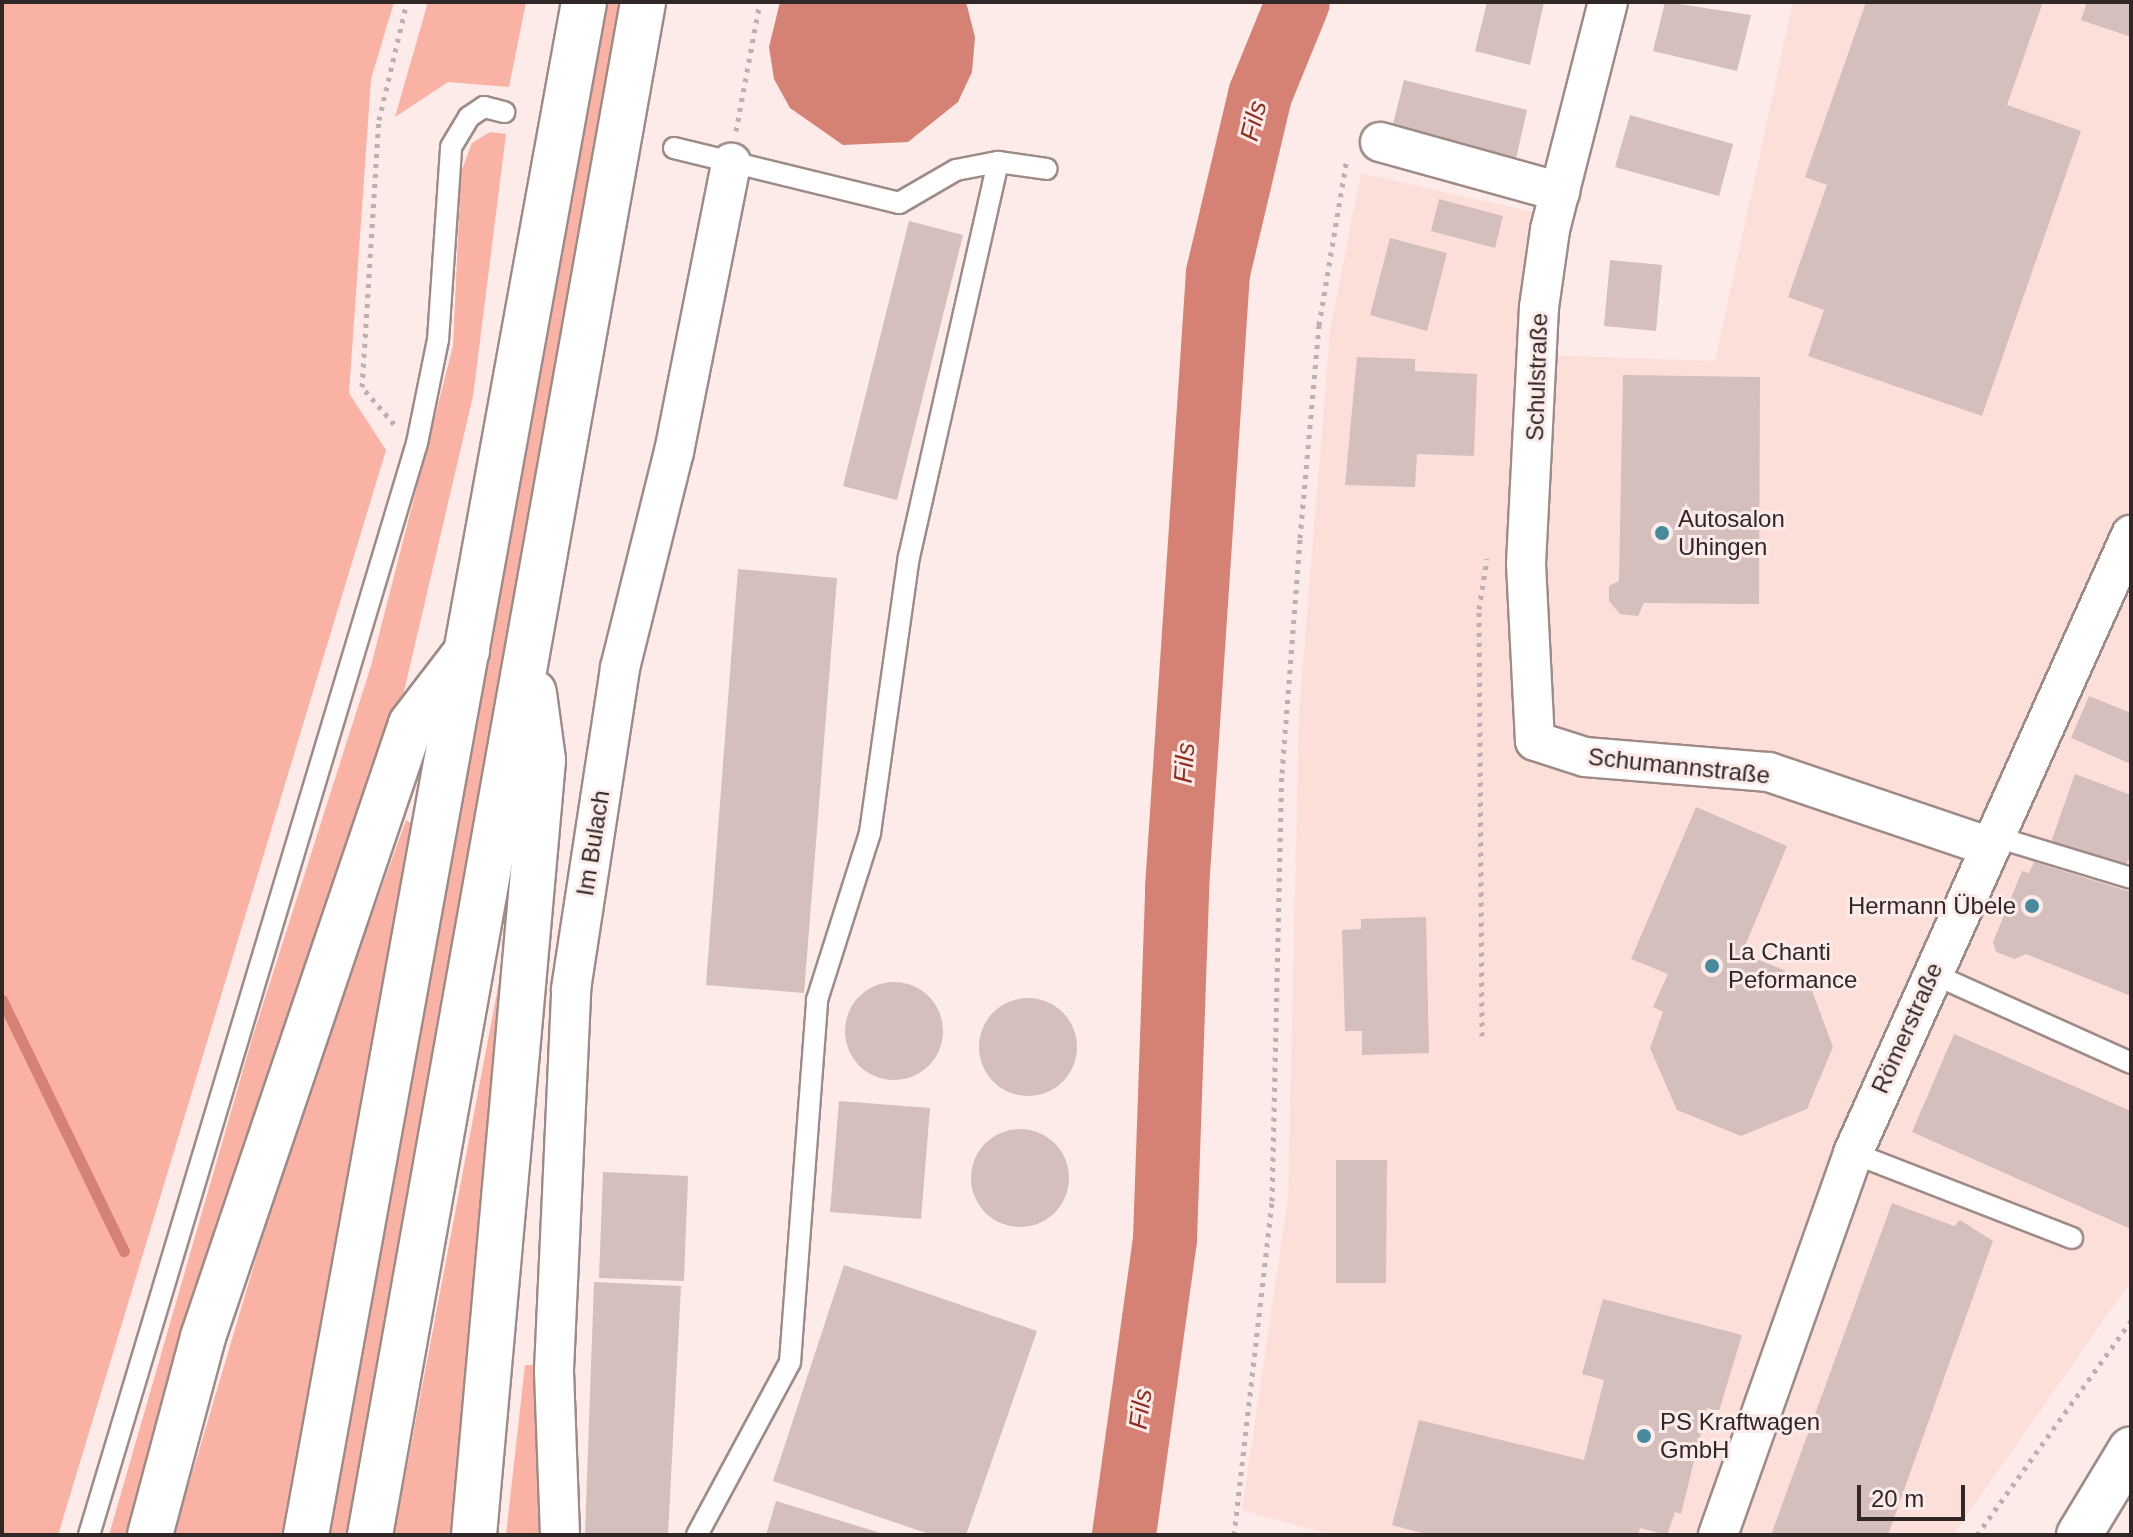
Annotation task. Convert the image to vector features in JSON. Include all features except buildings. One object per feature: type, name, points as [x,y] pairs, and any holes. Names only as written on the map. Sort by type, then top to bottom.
[{"type":"main road","points":[[306,1535],[471,646],[584,2]]},
{"type":"main road","points":[[370,1535],[643,2]]},
{"type":"main road","points":[[150,1535],[203,1337],[411,724],[471,646]]},
{"type":"main road","points":[[474,1535],[543,760],[529,653]]},
{"type":"main road","points":[[2079,1535],[2131,1449]]},
{"type":"street","name":"Schulstraße","points":[[1551,751],[1535,741],[1526,564],[1539,307],[1560,192],[1608,2]]},
{"type":"street","points":[[1380,142],[1560,192]]},
{"type":"street","name":"Im Bulach","points":[[560,1535],[554,1370],[571,989],[620,668],[674,452],[731,163]]},
{"type":"street","name":"Römerstraße","points":[[1718,1535],[1853,1153],[1990,841],[2127,558]]},
{"type":"street","name":"Schumannstraße","points":[[1551,751],[1769,772],[1990,841]]},
{"type":"lane","points":[[89,1535],[417,443],[438,340],[451,147],[469,117],[484,107],[504,112]]},
{"type":"lane","points":[[674,148],[899,203],[956,170],[998,162],[1047,169]]},
{"type":"lane","points":[[697,1535],[790,1362],[817,1000],[870,833],[909,557],[998,162]]},
{"type":"lane","points":[[1990,841],[2131,878]]},
{"type":"lane","points":[[1931,973],[2131,1063]]},
{"type":"lane","points":[[1853,1153],[2072,1238]]},
{"type":"path","points":[[407,2],[379,120],[362,387],[417,443]]},
{"type":"path","points":[[731,163],[760,2]]},
{"type":"path","points":[[1234,1535],[1272,1201],[1282,773],[1319,325],[1349,148],[1362,138],[1380,142]]},
{"type":"path","points":[[1482,1036],[1479,609],[1491,550]]},
{"type":"path","points":[[1977,1535],[2131,1321]]},
{"type":"shaded area","points":[[2,2],[394,2],[371,79],[349,393],[386,450],[58,1535],[2,1535]]},
{"type":"shaded area","points":[[428,2],[526,2],[509,87],[448,82],[395,117]]},
{"type":"shaded area","points":[[608,2],[625,2],[350,1535],[330,1535]]},
{"type":"shaded area","points":[[780,2],[966,2],[975,37],[972,72],[958,102],[908,142],[843,145],[790,108],[774,79],[769,47]]},
{"type":"shaded area","points":[[1793,2],[2131,2],[2131,1281],[1953,1535],[1331,1535],[1242,1510],[1288,1198],[1299,713],[1330,331],[1361,173],[1542,214],[1515,354],[1715,361]]},
{"type":"shaded area","points":[[490,132],[506,134],[473,396],[398,717],[139,1535],[109,1535],[252,1039],[371,666],[453,346],[461,172],[472,143]]},
{"type":"shaded area","points":[[406,820],[414,825],[283,1535],[174,1535],[294,1130]]},
{"type":"shaded area","points":[[502,966],[510,967],[465,1535],[394,1535]]},
{"type":"shaded area","points":[[525,1365],[547,1365],[550,1535],[506,1535]]},
{"type":"waterway","name":"Fils","points":[[1124,1535],[1165,1239],[1177,888],[1218,273],[1260,95],[1298,2]]},
{"type":"waterway","points":[[2,1000],[124,1251]]},
{"type":"place","name":"Autosalon Uhingen","points":[[1662,533]]},
{"type":"place","name":"Hermann Übele","points":[[2032,906]]},
{"type":"place","name":"La Chanti Peformance","points":[[1712,966]]},
{"type":"place","name":"PS Kraftwagen GmbH","points":[[1644,1436]]}]
